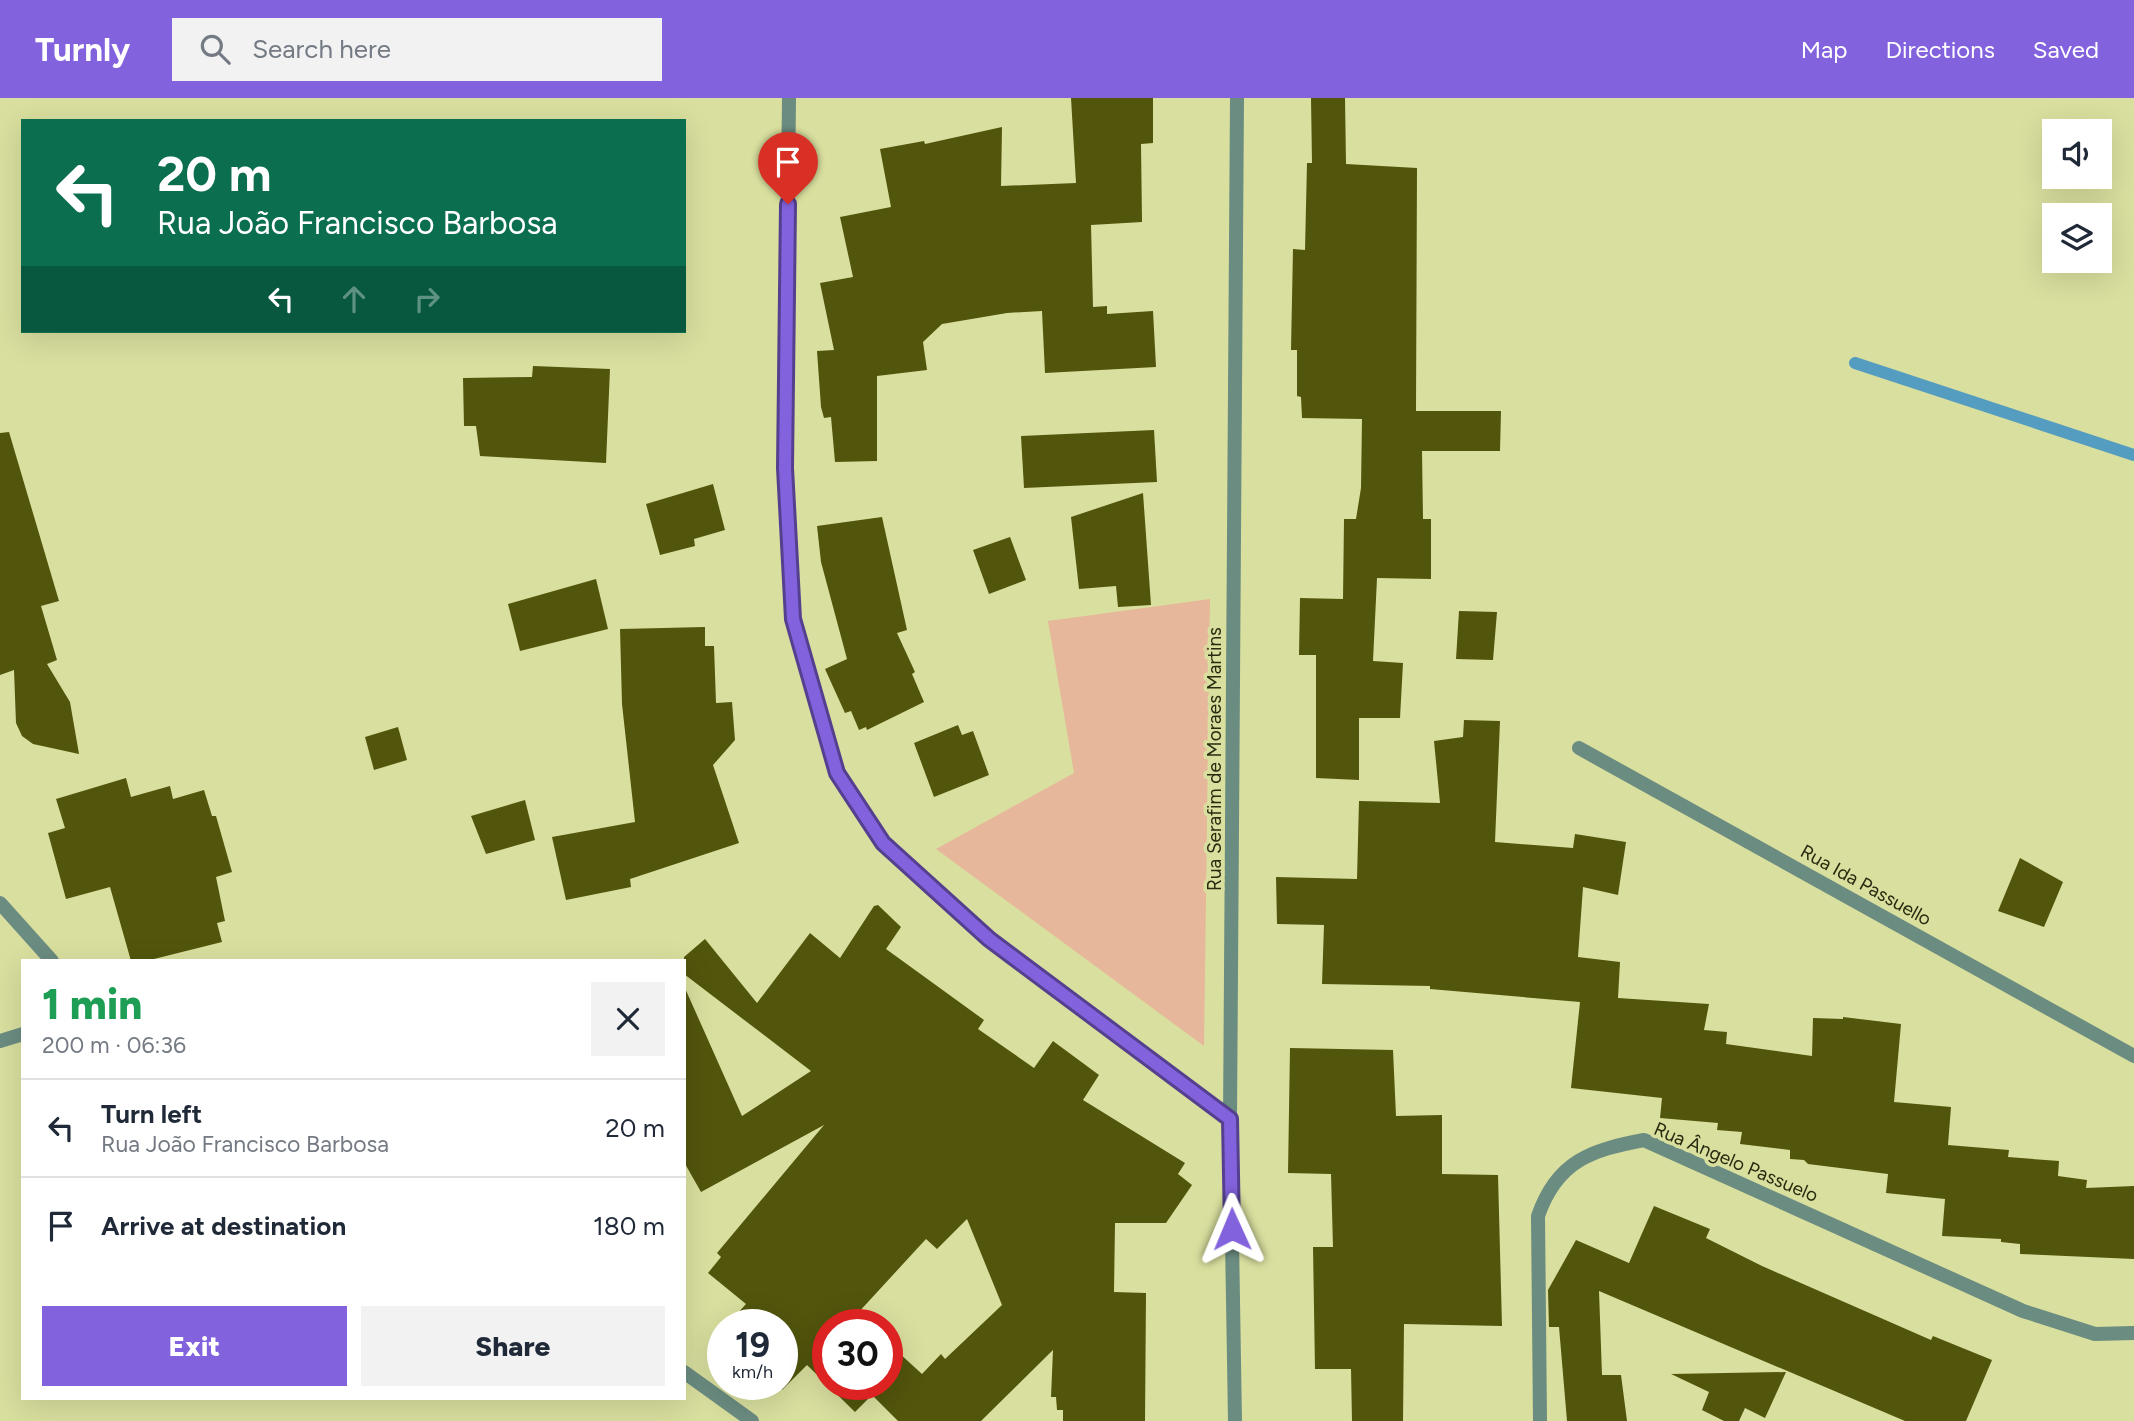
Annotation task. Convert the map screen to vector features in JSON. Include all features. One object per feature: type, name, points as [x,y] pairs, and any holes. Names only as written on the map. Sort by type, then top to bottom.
[{"type":"street","points":[[789,98],[785,468],[793,619],[837,773],[883,843],[989,939],[1230,1119]]},
{"type":"street","name":"Rua Serafim de Moraes Martins","points":[[1235,1421],[1230,1119],[1237,98]]},
{"type":"street","name":"Rua Ida Passuello","points":[[1578,748],[2134,1056]]},
{"type":"street","points":[[0,903],[50,959]]},
{"type":"street","points":[[0,1041],[21,1035]]},
{"type":"street","name":"Rua Ângelo Passuelo","points":[[1540,1421],[1538,1216],[1544,1200],[1574,1161],[1605,1147],[1644,1140],[2023,1311],[2095,1334],[2134,1333]]},
{"type":"street","points":[[686,1373],[752,1421]]},
{"type":"shaded area","points":[[1210,599],[1204,1046],[936,849],[1074,773],[1048,621]]},
{"type":"building","points":[[1071,98],[1153,98],[1153,143],[1141,144],[1142,222],[1091,225],[1093,307],[1107,306],[1107,314],[1153,311],[1156,367],[1045,373],[1042,311],[1007,313],[942,324],[923,342],[927,370],[877,376],[877,461],[835,462],[831,417],[824,418],[821,407],[817,351],[834,350],[820,283],[853,277],[840,217],[891,207],[880,149],[924,141],[925,144],[1002,127],[1001,186],[1076,183]]},
{"type":"building","points":[[1311,98],[1345,98],[1346,164],[1417,168],[1416,411],[1501,411],[1500,451],[1422,451],[1423,519],[1431,519],[1431,579],[1377,578],[1373,661],[1403,663],[1400,718],[1359,718],[1359,780],[1316,778],[1316,655],[1299,655],[1300,598],[1343,599],[1344,519],[1356,519],[1361,488],[1362,419],[1302,418],[1301,397],[1297,396],[1297,350],[1291,350],[1293,249],[1305,250],[1307,163],[1312,163]]},
{"type":"building","points":[[533,366],[610,369],[606,463],[480,456],[476,426],[464,426],[463,378],[532,377]]},
{"type":"building","points":[[1154,430],[1157,482],[1024,488],[1021,436]]},
{"type":"building","points":[[9,432],[59,601],[41,606],[57,660],[47,664],[70,702],[79,754],[33,744],[22,736],[16,723],[14,670],[0,675],[0,433]]},
{"type":"building","points":[[713,484],[725,530],[694,539],[695,546],[660,555],[646,504]]},
{"type":"building","points":[[1143,493],[1151,605],[1118,607],[1116,586],[1079,589],[1071,517]]},
{"type":"building","points":[[882,517],[907,630],[897,633],[915,672],[912,674],[924,702],[867,730],[866,727],[859,730],[851,711],[845,713],[825,669],[847,659],[821,562],[817,526]]},
{"type":"building","points":[[1010,537],[1026,580],[989,594],[973,550]]},
{"type":"building","points":[[596,579],[608,629],[520,651],[508,604]]},
{"type":"building","points":[[1459,611],[1497,612],[1493,660],[1456,659]]},
{"type":"building","points":[[705,627],[705,646],[714,646],[716,703],[732,702],[735,740],[713,765],[739,843],[630,879],[631,887],[566,900],[552,837],[635,822],[622,704],[620,629]]},
{"type":"building","points":[[1464,720],[1500,721],[1495,842],[1573,848],[1575,834],[1626,842],[1618,895],[1583,887],[1578,957],[1620,962],[1618,998],[1709,1004],[1704,1030],[1727,1032],[1726,1044],[1812,1056],[1813,1018],[1843,1017],[1901,1024],[1894,1102],[1951,1107],[1948,1145],[2009,1150],[2008,1157],[2059,1161],[2058,1176],[2087,1180],[2086,1188],[2134,1186],[2134,1259],[2020,1254],[2020,1244],[2001,1242],[2001,1239],[1942,1236],[1945,1199],[1886,1193],[1888,1174],[1808,1164],[1804,1160],[1790,1159],[1790,1150],[1740,1144],[1742,1132],[1717,1130],[1718,1123],[1660,1118],[1662,1098],[1571,1088],[1580,1002],[1430,989],[1430,986],[1322,984],[1324,925],[1277,924],[1276,877],[1357,879],[1359,801],[1440,803],[1434,741],[1463,737]]},
{"type":"building","points":[[958,725],[962,735],[973,731],[989,775],[934,797],[914,743]]},
{"type":"building","points":[[398,727],[407,760],[374,770],[365,737]]},
{"type":"building","points":[[126,778],[131,797],[170,786],[173,799],[204,790],[212,816],[216,816],[232,872],[216,877],[225,921],[217,923],[222,942],[154,959],[130,959],[110,887],[66,899],[48,833],[65,828],[56,799]]},
{"type":"building","points":[[525,800],[535,840],[486,854],[471,816]]},
{"type":"building","points":[[2020,858],[2063,882],[2044,927],[1998,911]]},
{"type":"building","points":[[878,905],[901,927],[886,949],[984,1020],[978,1029],[1034,1068],[1053,1041],[1099,1075],[1083,1100],[1185,1163],[1178,1174],[1192,1185],[1166,1223],[1115,1223],[1114,1292],[1146,1293],[1145,1421],[1063,1421],[1063,1410],[1057,1410],[1056,1397],[1051,1397],[1053,1350],[981,1421],[898,1421],[877,1400],[903,1400],[903,1357],[922,1374],[941,1354],[945,1359],[1002,1305],[967,1219],[937,1249],[926,1239],[862,1309],[812,1309],[812,1370],[807,1365],[798,1374],[798,1309],[741,1309],[746,1304],[708,1273],[721,1257],[717,1253],[824,1125],[701,1192],[686,1166],[686,990],[742,1116],[811,1071],[686,976],[684,957],[705,939],[757,1003],[810,933],[840,958],[874,906]]},
{"type":"building","points":[[1290,1048],[1393,1050],[1396,1116],[1442,1115],[1442,1174],[1498,1175],[1502,1326],[1404,1324],[1403,1421],[1352,1421],[1351,1369],[1315,1369],[1313,1247],[1333,1247],[1331,1174],[1288,1173]]},
{"type":"building","points":[[1654,1206],[1710,1229],[1706,1238],[1762,1266],[1931,1340],[1933,1336],[1992,1360],[1966,1421],[1905,1421],[1599,1291],[1602,1375],[1621,1375],[1627,1421],[1567,1421],[1559,1327],[1549,1327],[1548,1290],[1576,1240],[1629,1263]]},
{"type":"building","points":[[1786,1372],[1765,1418],[1745,1408],[1739,1421],[1724,1421],[1702,1410],[1709,1392],[1671,1374]]},
{"type":"building","points":[[843,1400],[867,1400],[855,1412]]},
{"type":"waterway","points":[[1855,363],[2134,455]]},
{"type":"route","points":[[788,204],[785,468],[793,619],[837,773],[883,843],[989,939],[1230,1119],[1232,1229]]}]
